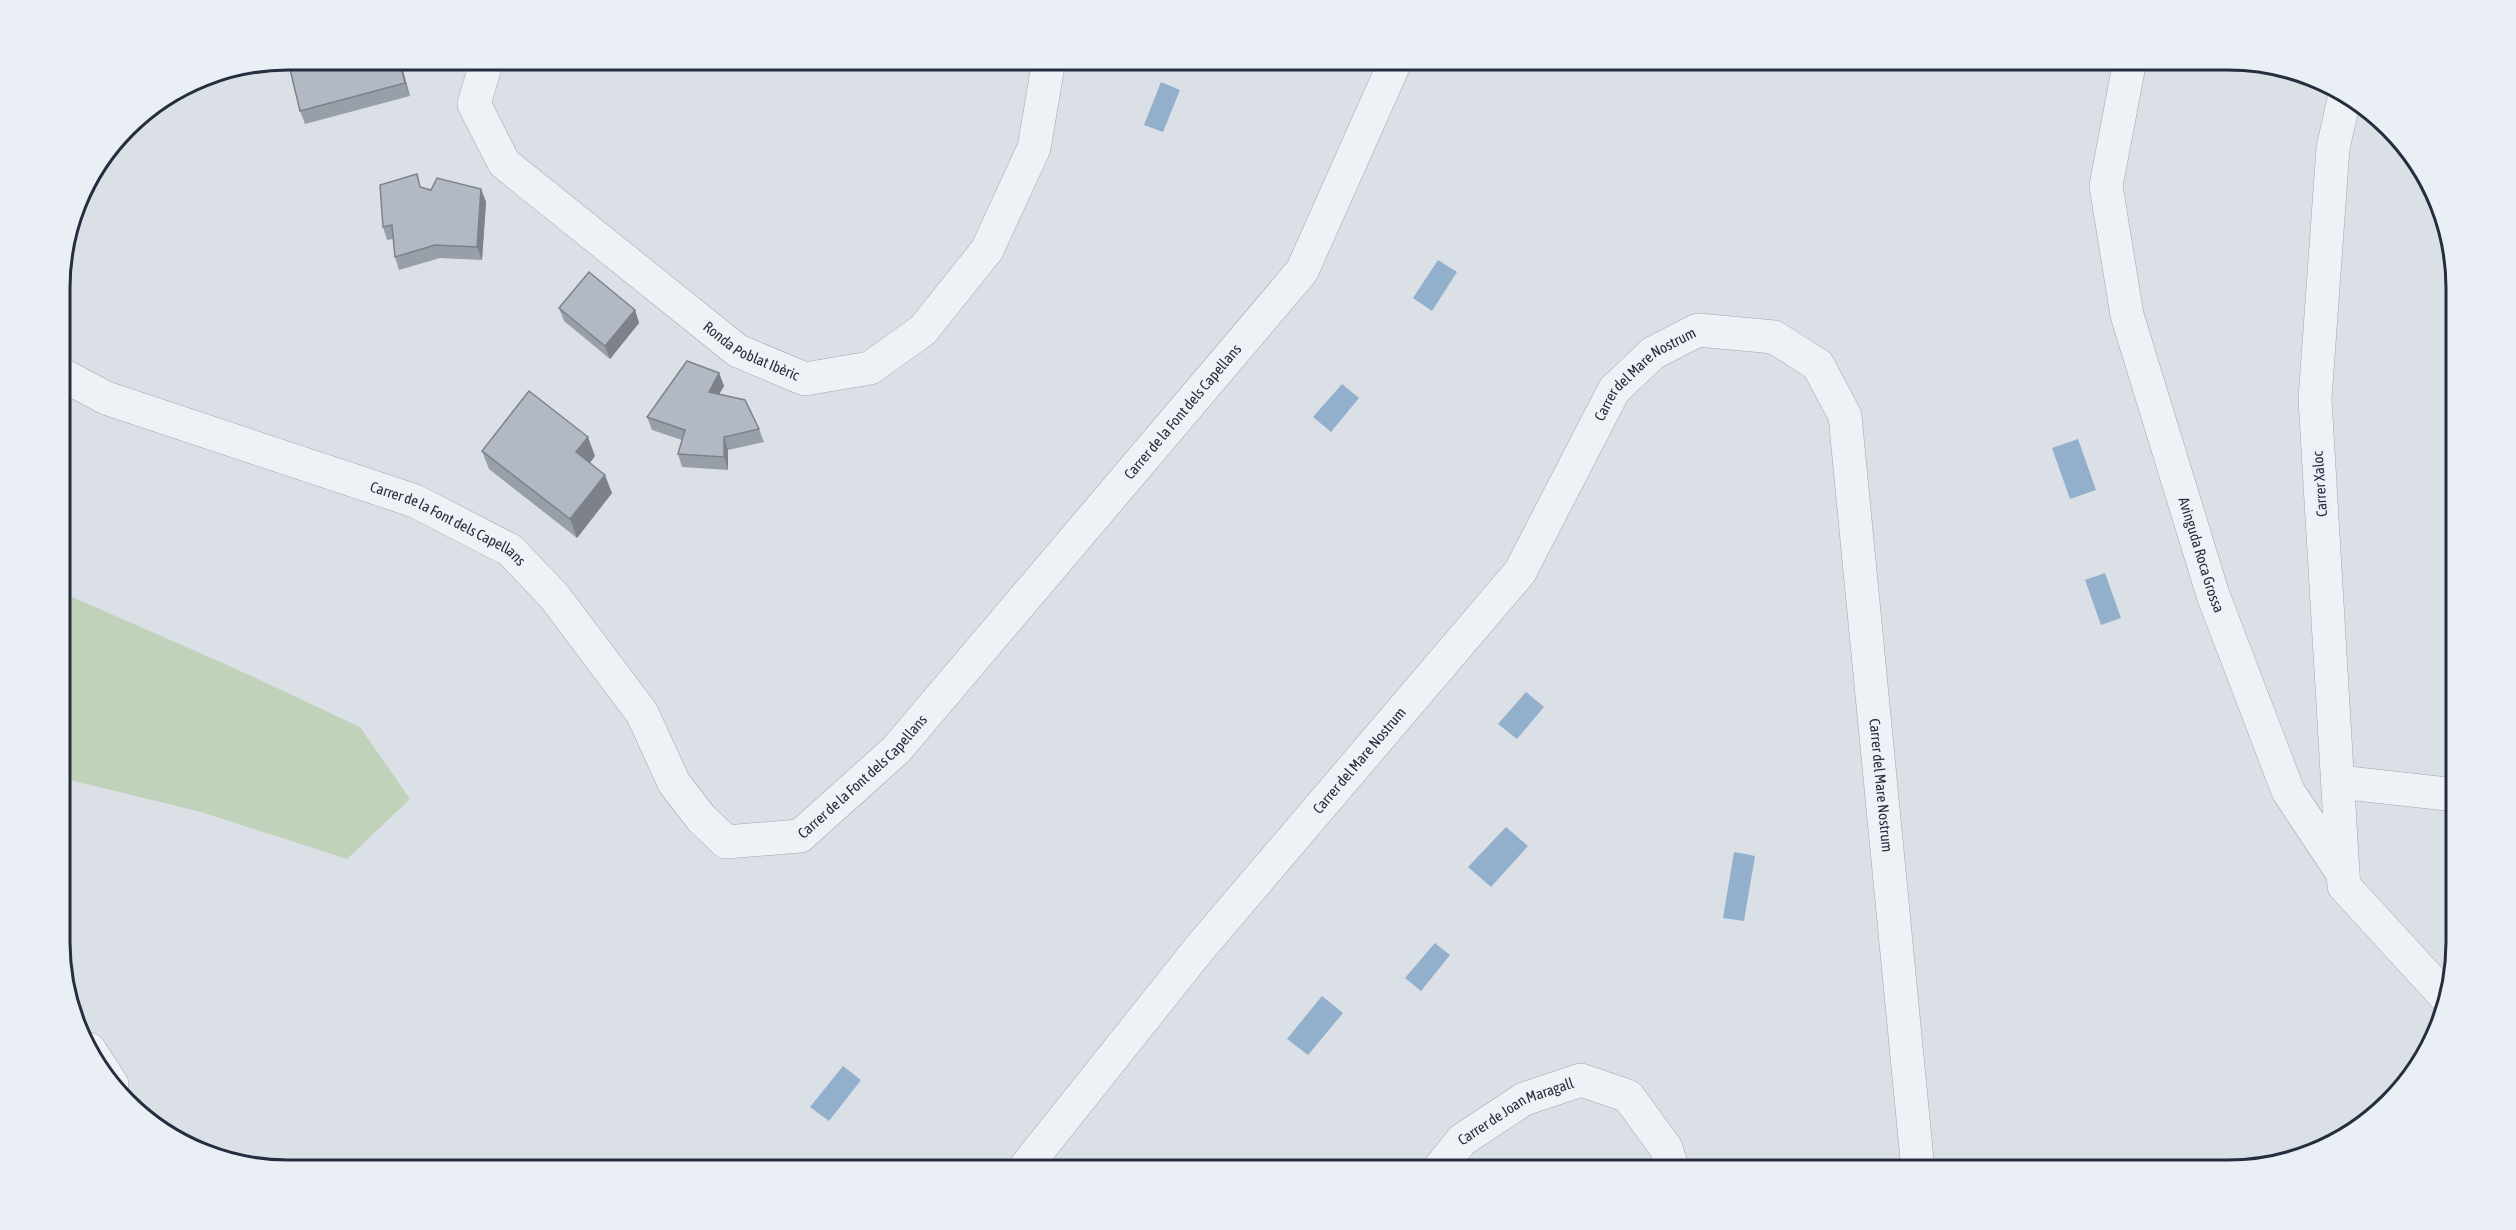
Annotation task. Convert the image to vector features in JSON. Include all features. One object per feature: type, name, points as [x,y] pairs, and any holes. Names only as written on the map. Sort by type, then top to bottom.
[{"type":"street","name":"Ronda Poblat Ibèric","points":[[484,70],[474,104],[504,163],[738,351],[805,379],[870,368],[923,330],[987,250],[1034,148],[1047,70]]},
{"type":"street","name":"Carrer de la Font dels Capellans","points":[[70,379],[106,398],[415,501],[510,550],[554,596],[642,713],[674,783],[700,818],[726,842],[800,836],[896,750],[1302,271],[1392,70]]},
{"type":"street","name":"Avinguda Roca Grossa","points":[[2128,70],[2106,186],[2127,315],[2213,595],[2288,791],[2343,874],[2344,886],[2440,990]]},
{"type":"street","name":"Carrer Xaloc","points":[[2343,874],[2340,782],[2315,399],[2333,148],[2344,104]]},
{"type":"street","name":"Carrer del Mare Nostrum","points":[[1031,1160],[1199,950],[1520,572],[1614,390],[1653,353],[1698,330],[1774,337],[1818,365],[1845,417],[1917,1160]]},
{"type":"street","points":[[2340,782],[2446,794]]},
{"type":"street","name":"Carrer de Joan Maragall","points":[[1446,1160],[1462,1140],[1524,1099],[1581,1080],[1628,1096],[1666,1148],[1670,1160]]},
{"type":"green space","points":[[70,596],[234,668],[360,727],[410,799],[347,859],[201,812],[70,780]]},
{"type":"water","points":[[1161,82],[1180,90],[1163,132],[1144,125]]},
{"type":"water","points":[[1438,260],[1457,272],[1432,311],[1413,298]]},
{"type":"water","points":[[1342,384],[1359,398],[1331,432],[1313,417]]},
{"type":"water","points":[[2078,439],[2096,490],[2070,499],[2052,448]]},
{"type":"water","points":[[2105,573],[2121,618],[2101,625],[2085,580]]},
{"type":"water","points":[[1526,692],[1544,707],[1517,739],[1498,724]]},
{"type":"water","points":[[1506,827],[1528,846],[1491,887],[1468,867]]},
{"type":"water","points":[[1734,852],[1755,856],[1744,921],[1723,918]]},
{"type":"water","points":[[1435,943],[1450,955],[1421,991],[1405,978]]},
{"type":"water","points":[[1322,996],[1343,1013],[1308,1055],[1287,1039]]},
{"type":"water","points":[[843,1066],[861,1080],[829,1121],[810,1107]]},
{"type":"building","points":[[290,70],[402,70],[405,83],[300,111]]},
{"type":"building","points":[[417,174],[420,187],[431,190],[437,178],[481,189],[477,247],[435,245],[395,257],[392,225],[383,227],[380,185]]},
{"type":"building","points":[[589,272],[635,310],[605,346],[559,308]]},
{"type":"building","points":[[687,361],[719,373],[709,392],[745,400],[759,429],[724,437],[724,457],[678,454],[685,430],[647,417]]},
{"type":"building","points":[[529,391],[588,437],[576,452],[605,475],[570,519],[482,451]]}]
